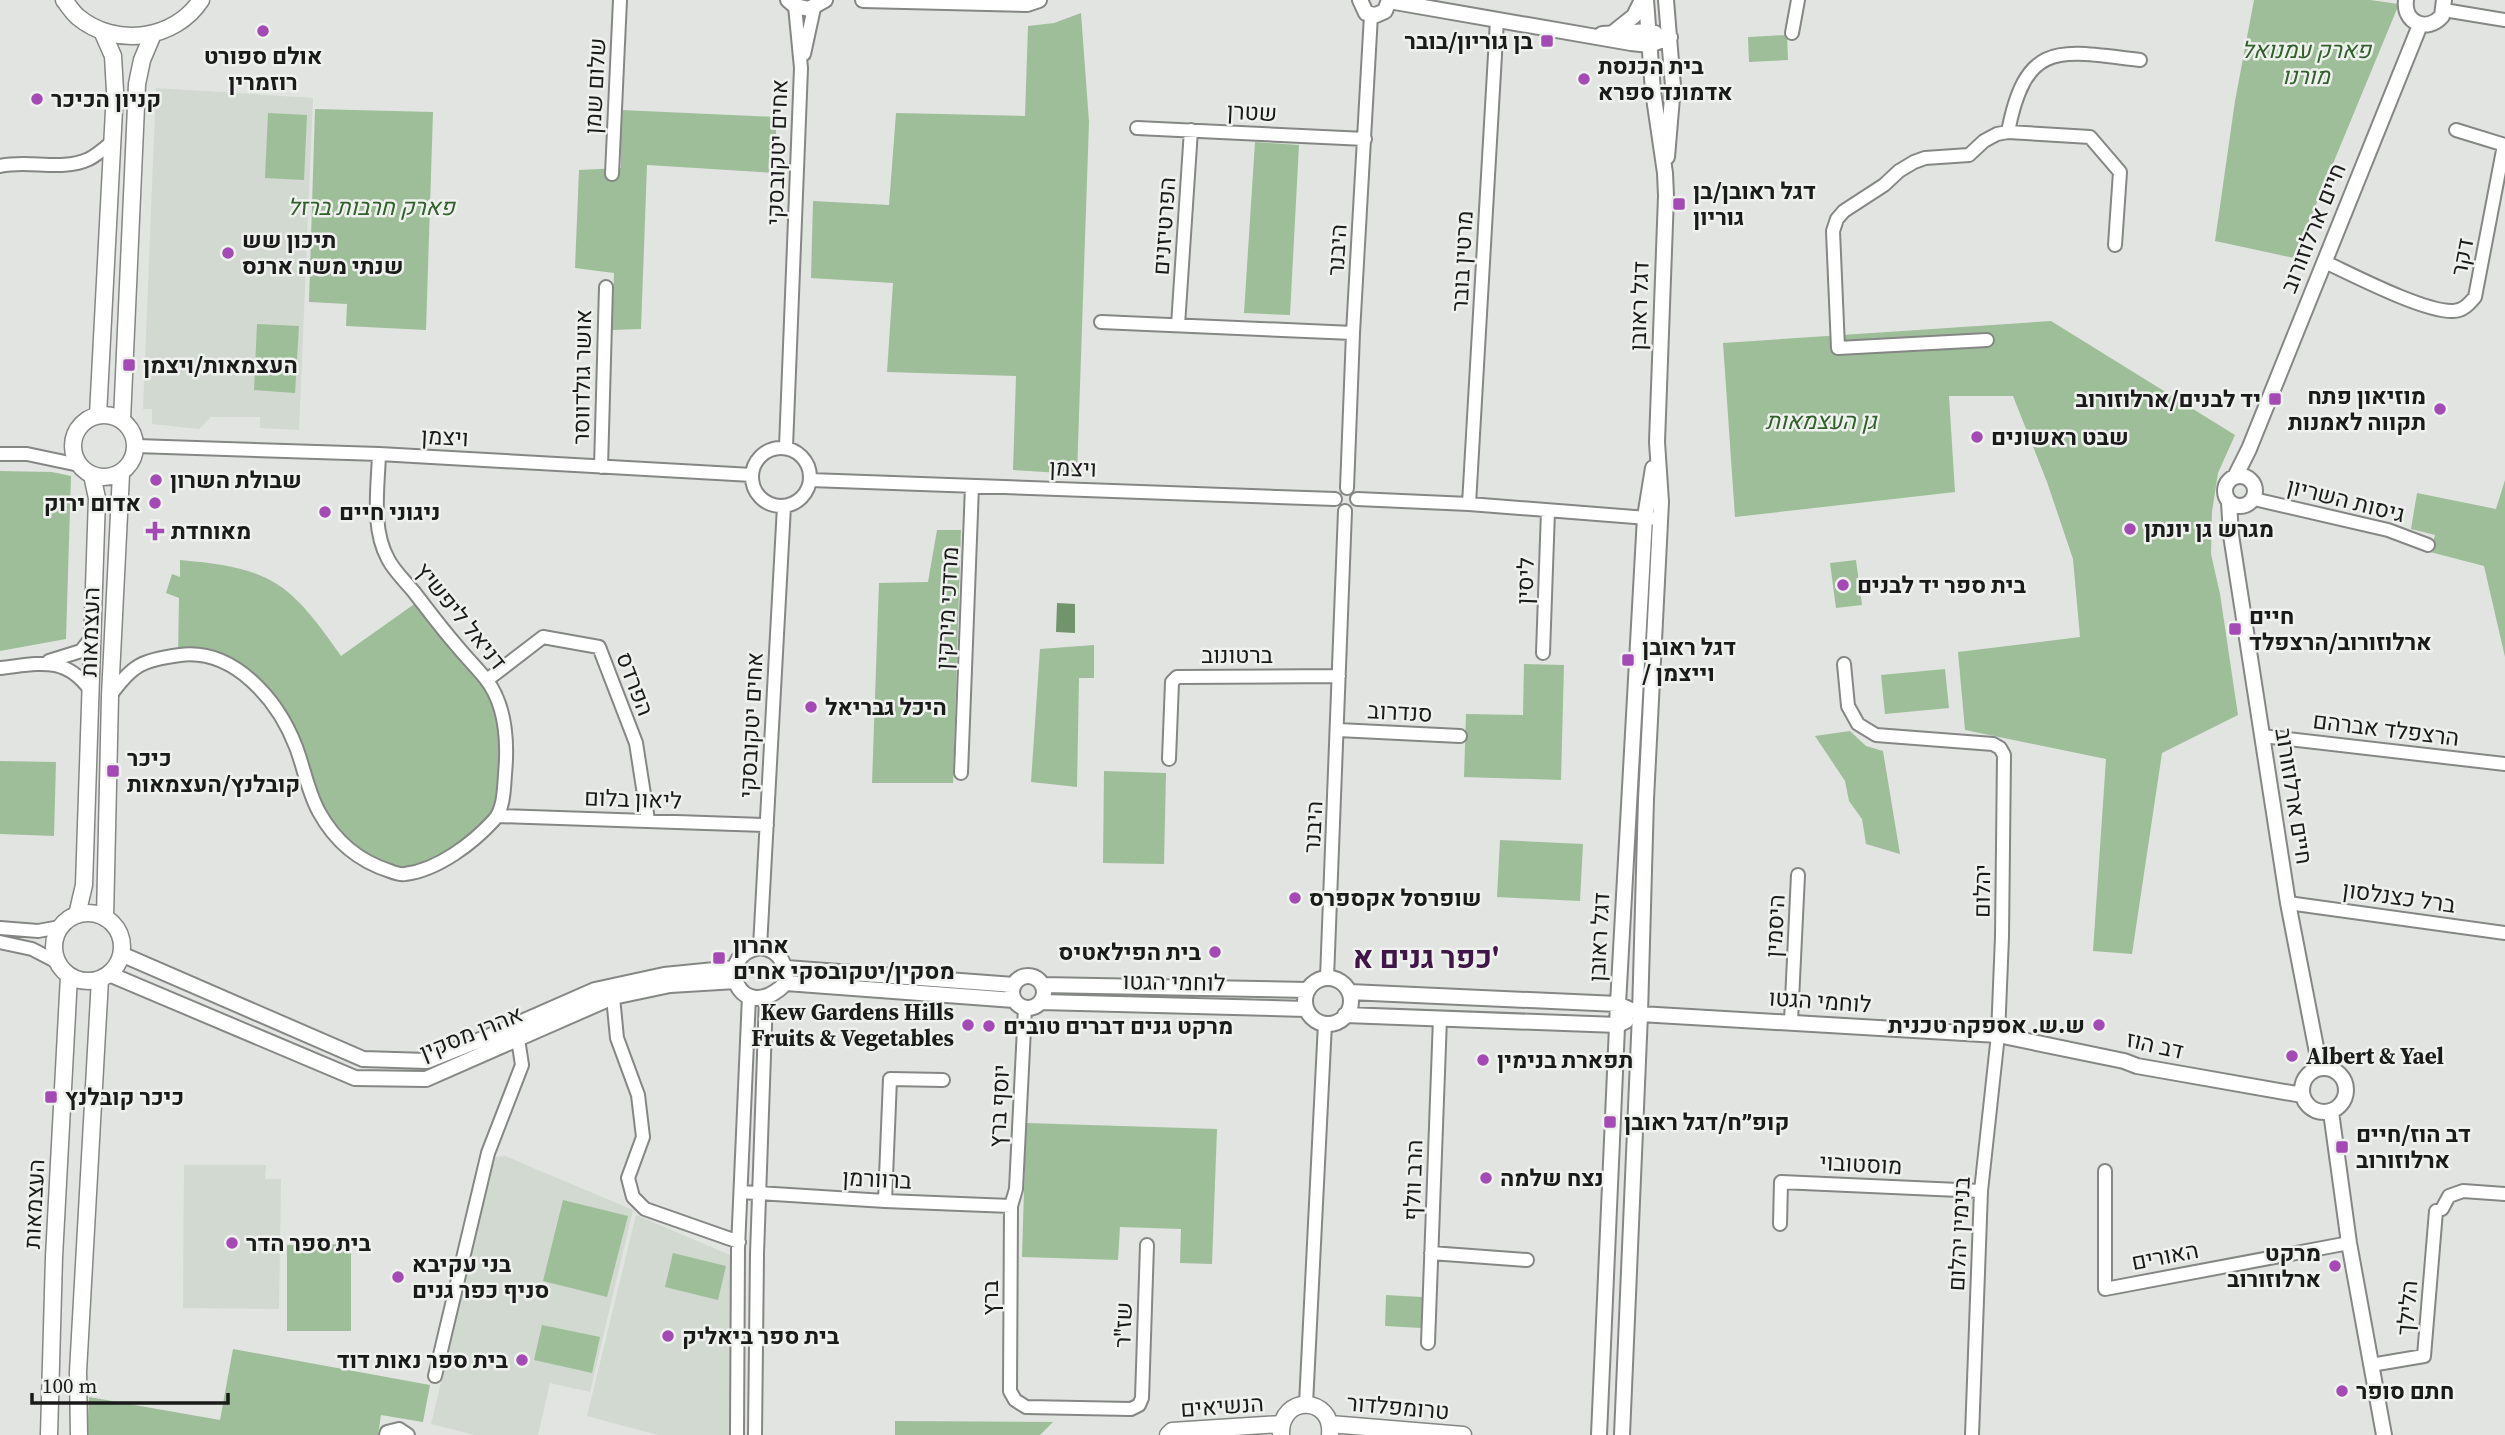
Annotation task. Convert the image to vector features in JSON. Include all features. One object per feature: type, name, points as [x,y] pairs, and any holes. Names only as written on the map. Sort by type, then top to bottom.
[{"type":"main road","points":[[64,0],[78,17],[102,31],[127,37],[153,34],[179,23],[201,1]]},
{"type":"main road","points":[[98,415],[115,92],[113,56],[102,31]]},
{"type":"main road","points":[[122,420],[137,84],[142,60],[153,34]]},
{"type":"main road","points":[[98,415],[115,416],[122,420],[132,431],[136,446],[132,462],[121,474],[111,478],[92,475],[79,465],[73,448],[77,431],[90,418],[98,415]]},
{"type":"main road","name":"העצמאות","points":[[105,918],[110,696],[121,474]]},
{"type":"main road","name":"העצמאות","points":[[77,915],[84,885],[94,634],[97,498],[92,475]]},
{"type":"main road","points":[[96,914],[105,918],[119,933],[121,954],[117,965],[105,976],[79,981],[69,976],[57,962],[54,947],[60,928],[77,915],[96,914]]},
{"type":"main road","name":"העצמאות","points":[[49,1435],[54,1257],[69,976]]},
{"type":"main road","points":[[79,1435],[78,1372],[105,976]]},
{"type":"main road","points":[[1282,1430],[1290,1410],[1306,1404],[1321,1410],[1330,1429]]},
{"type":"main road","name":"טרומפלדור","points":[[1330,1429],[1463,1435]]},
{"type":"main road","name":"הנשיאים","points":[[1168,1435],[1172,1431],[1282,1430]]},
{"type":"street","name":"שלום שמן","points":[[612,174],[620,0]]},
{"type":"street","points":[[863,0],[1031,1]]},
{"type":"street","points":[[1360,0],[1363,9],[1371,15],[1381,14],[1389,1],[1589,36],[1670,37]]},
{"type":"street","points":[[1614,32],[1634,16],[1644,0]]},
{"type":"street","name":"דגל ראובן","points":[[1644,0],[1665,173]]},
{"type":"street","name":"דגל ראובן","points":[[1599,1435],[1618,1004],[1657,442],[1665,173],[1673,86],[1666,0]]},
{"type":"street","points":[[1792,33],[1798,0]]},
{"type":"street","points":[[2406,0],[2405,6],[2410,18],[2420,25],[2433,24],[2442,16],[2444,5],[2505,20]]},
{"type":"street","points":[[790,2],[803,9],[824,3]]},
{"type":"street","name":"אחים יטקובסקי","points":[[786,447],[801,68],[790,2]]},
{"type":"street","name":"אחים יטקובסקי","points":[[801,68],[824,3]]},
{"type":"street","name":"היבנר","points":[[1347,488],[1371,15]]},
{"type":"street","name":"מרטין בובר","points":[[1469,504],[1497,20]]},
{"type":"street","name":"חיים ארלוזורוב","points":[[2320,1068],[2288,902],[2230,530],[2241,502],[2225,495],[2225,488],[2229,481],[2242,478],[2249,449],[2420,25]]},
{"type":"street","points":[[1589,36],[1614,32],[1649,38]]},
{"type":"street","points":[[2008,132],[2014,100],[2029,72],[2051,56],[2072,52],[2140,60]]},
{"type":"street","name":"שטרן","points":[[1137,128],[1365,139]]},
{"type":"street","name":"הפרטיזנים","points":[[1178,325],[1191,130]]},
{"type":"street","points":[[2456,130],[2505,145]]},
{"type":"street","points":[[1987,340],[1839,348],[1833,232],[1837,219],[1844,211],[1914,162],[1925,158],[1969,155],[1984,141],[1997,134],[2008,132],[2090,137],[2120,172],[2115,245]]},
{"type":"street","points":[[0,166],[58,166],[75,163],[89,159],[112,142]]},
{"type":"street","name":"דקר","points":[[2325,262],[2427,305],[2454,311],[2467,307],[2475,297],[2505,145]]},
{"type":"street","name":"אושר גולדווסר","points":[[601,467],[606,287]]},
{"type":"street","points":[[1101,321],[1353,333]]},
{"type":"street","name":"ויצמן","points":[[136,446],[379,454],[752,475]]},
{"type":"street","points":[[786,447],[805,460],[810,480],[805,494],[798,501],[784,506],[766,502],[758,495],[753,486],[752,475],[762,455],[786,447]]},
{"type":"street","points":[[0,454],[27,454],[79,465]]},
{"type":"street","name":"דניאל ליפשיץ","points":[[379,454],[377,523],[388,559],[487,680],[498,699],[504,719],[506,765],[498,816]]},
{"type":"street","points":[[2241,502],[2254,485],[2242,478]]},
{"type":"street","name":"ויצמן","points":[[810,480],[1335,499]]},
{"type":"street","name":"מרדכי מירקין","points":[[961,773],[972,486]]},
{"type":"street","points":[[1347,488],[1354,491],[1357,499],[1354,508],[1345,511],[1337,507],[1335,499],[1340,489],[1347,488]]},
{"type":"street","points":[[1357,499],[1469,504],[1652,518]]},
{"type":"street","name":"גיסות השריון","points":[[2241,502],[2388,530],[2428,545]]},
{"type":"street","name":"אחים יטקובסקי","points":[[760,947],[784,506]]},
{"type":"street","name":"היבנר","points":[[1327,978],[1345,511]]},
{"type":"street","name":"ליסין","points":[[1543,653],[1548,511]]},
{"type":"street","name":"דגל ראובן","points":[[1622,1435],[1640,1014],[1652,518]]},
{"type":"street","points":[[0,668],[65,658],[81,651],[94,634]]},
{"type":"street","name":"הפרדס","points":[[487,680],[543,637],[599,647],[636,743],[648,820]]},
{"type":"street","points":[[110,696],[125,674],[144,662],[178,655],[193,654],[216,659],[241,671],[272,702],[295,745],[318,811],[338,840],[357,856],[377,867],[407,874],[437,863],[482,834],[498,816]]},
{"type":"street","points":[[35,664],[59,664],[68,668],[82,678],[90,690]]},
{"type":"street","name":"יהלום","points":[[1844,664],[1848,706],[1858,724],[1876,735],[1993,744],[2000,748],[2005,764],[1998,1035]]},
{"type":"street","name":"ברטונוב","points":[[1169,759],[1172,682],[1177,677],[1339,676]]},
{"type":"street","name":"סנדרוב","points":[[1338,730],[1460,736]]},
{"type":"street","name":"הרצפלד אברהם","points":[[2262,736],[2505,764]]},
{"type":"street","name":"ליאון בלום","points":[[498,816],[767,825]]},
{"type":"street","name":"היסמין","points":[[1791,1021],[1798,875]]},
{"type":"street","name":"ברל כצנלסון","points":[[2288,902],[2505,933]]},
{"type":"street","points":[[0,928],[38,931],[60,928]]},
{"type":"street","points":[[0,942],[32,949],[57,962]]},
{"type":"street","points":[[760,947],[777,953],[786,968],[786,983],[774,995],[766,998],[743,993],[735,975],[741,956],[760,947]]},
{"type":"street","name":"אהרן מסקין","points":[[121,954],[363,1059],[427,1061],[594,990],[664,975],[735,975]]},
{"type":"street","name":"לוחמי הגטו","points":[[786,968],[1018,997],[1032,1008],[1041,1002],[1306,1009]]},
{"type":"street","name":"אהרן מסקין","points":[[105,976],[355,1077],[426,1079],[613,997],[735,975]]},
{"type":"street","name":"לוחמי הגטו","points":[[1018,997],[1021,978],[1031,977],[1042,985],[1308,990]]},
{"type":"street","points":[[1327,978],[1338,980],[1349,992],[1350,1007],[1339,1021],[1325,1023],[1315,1020],[1306,1009],[1306,994],[1317,980],[1327,978]]},
{"type":"street","name":"לוחמי הגטו","points":[[786,983],[1018,997]]},
{"type":"street","points":[[1041,1002],[1044,994],[1042,985]]},
{"type":"street","name":"לוחמי הגטו","points":[[1349,992],[1618,1004],[1640,1014],[1998,1035]]},
{"type":"street","points":[[737,1435],[738,1242],[749,996]]},
{"type":"street","points":[[613,997],[617,1038],[638,1095],[643,1138],[628,1178],[633,1197],[645,1209],[738,1242]]},
{"type":"street","name":"יוסף ברץ","points":[[1011,1206],[1016,1189],[1018,997]]},
{"type":"street","points":[[755,1435],[757,1254],[766,998]]},
{"type":"street","points":[[1345,1016],[1618,1026],[1640,1014]]},
{"type":"street","name":"הרב וולף","points":[[1428,1343],[1440,1018]]},
{"type":"street","points":[[1306,1404],[1325,1023]]},
{"type":"street","name":"דב הוז","points":[[1998,1035],[2137,1066],[2302,1095]]},
{"type":"street","name":"בנימין יהלום","points":[[1972,1435],[1981,1191],[1998,1035]]},
{"type":"street","points":[[435,1376],[488,1153],[522,1065],[518,1039]]},
{"type":"street","points":[[2320,1068],[2337,1072],[2346,1084],[2347,1092],[2343,1102],[2331,1112],[2318,1112],[2311,1108],[2302,1095],[2303,1082],[2307,1075],[2320,1068]]},
{"type":"street","points":[[885,1201],[890,1079],[943,1080]]},
{"type":"street","points":[[2331,1112],[2349,1243],[2384,1435]]},
{"type":"street","name":"האורים","points":[[2105,1171],[2105,1289],[2349,1243]]},
{"type":"street","name":"מוסטובוי","points":[[1780,1224],[1781,1182],[1981,1191]]},
{"type":"street","name":"הלילך","points":[[2371,1365],[2424,1356],[2439,1210],[2449,1196],[2463,1191],[2505,1194]]},
{"type":"street","name":"ברוורמן","points":[[741,1192],[1011,1206]]},
{"type":"street","name":"ברץ","points":[[1011,1206],[1010,1391],[1015,1400],[1026,1407],[1131,1409],[1139,1405]]},
{"type":"street","name":"שז\"ר","points":[[1139,1405],[1142,1398],[1147,1245]]},
{"type":"street","points":[[1431,1254],[1527,1260]]},
{"type":"street","points":[[386,1435],[387,1432],[399,1429],[408,1435]]},
{"type":"shaded area","name":"תיכון שש שנתי משה ארנס","points":[[156,88],[313,98],[299,430],[260,428],[260,417],[211,417],[199,429],[152,424],[152,409],[143,409]]},
{"type":"shaded area","points":[[1057,603],[1075,604],[1075,633],[1056,632]]},
{"type":"shaded area","points":[[505,1156],[633,1210],[590,1392],[550,1383],[538,1435],[475,1435],[431,1424],[495,1157]]},
{"type":"shaded area","name":"בית ספר הדר","points":[[184,1165],[266,1165],[265,1179],[281,1179],[279,1309],[183,1308]]},
{"type":"shaded area","name":"בית ספר ביאליק","points":[[636,1215],[730,1255],[730,1435],[658,1435],[587,1416]]},
{"type":"green space","name":"פארק עמנואל מורנו","points":[[2254,0],[2370,0],[2399,4],[2294,258],[2215,241],[2235,101]]},
{"type":"green space","points":[[1081,13],[1089,122],[1077,474],[1013,470],[1016,376],[887,372],[893,283],[811,278],[813,201],[889,205],[896,113],[1025,116],[1028,26],[1054,23]]},
{"type":"green space","points":[[1787,35],[1788,60],[1749,62],[1748,37]]},
{"type":"green space","name":"פארק חרבות ברזל","points":[[315,109],[433,112],[426,330],[346,326],[347,304],[309,302]]},
{"type":"green space","points":[[621,110],[776,117],[776,173],[647,165],[641,329],[612,330],[614,273],[575,268],[579,170],[621,168]]},
{"type":"green space","points":[[268,113],[307,115],[304,180],[265,178]]},
{"type":"green space","points":[[1255,142],[1299,145],[1290,315],[1244,313]]},
{"type":"green space","name":"גן העצמאות","points":[[2051,321],[2235,435],[2218,473],[2212,512],[2211,554],[2220,594],[2238,715],[2162,753],[2132,954],[2093,951],[2106,759],[1965,730],[1958,652],[2080,637],[2073,559],[2047,482],[2013,396],[1949,396],[1955,492],[1735,517],[1723,343]]},
{"type":"green space","points":[[257,324],[299,326],[295,393],[254,390]]},
{"type":"green space","points":[[0,471],[52,472],[71,476],[66,639],[0,651]]},
{"type":"green space","points":[[2505,480],[2505,657],[2484,566],[2430,552],[2435,535],[2411,529],[2417,493],[2496,509]]},
{"type":"green space","points":[[937,530],[961,530],[953,783],[872,783],[879,583],[928,582]]},
{"type":"green space","points":[[180,560],[236,568],[275,583],[307,610],[341,656],[420,600],[498,699],[504,791],[482,833],[407,874],[357,856],[318,811],[295,745],[241,672],[178,655],[179,598],[166,593],[172,574],[180,577]]},
{"type":"green space","points":[[1856,560],[1862,605],[1836,608],[1830,563]]},
{"type":"green space","points":[[1094,645],[1094,678],[1079,678],[1077,787],[1031,782],[1040,649]]},
{"type":"green space","points":[[1524,664],[1564,665],[1561,780],[1464,777],[1466,714],[1523,715]]},
{"type":"green space","points":[[1945,669],[1949,708],[1885,714],[1881,675]]},
{"type":"green space","points":[[1850,731],[1866,746],[1883,751],[1900,854],[1866,844],[1862,819],[1849,801],[1845,781],[1815,736]]},
{"type":"green space","points":[[0,761],[56,762],[54,836],[0,834]]},
{"type":"green space","points":[[1104,771],[1166,773],[1164,864],[1103,863]]},
{"type":"green space","points":[[1500,840],[1583,844],[1580,901],[1497,897]]},
{"type":"green space","points":[[1026,1123],[1217,1129],[1212,1264],[1180,1263],[1181,1229],[1120,1227],[1118,1260],[1022,1257]]},
{"type":"green space","points":[[563,1200],[628,1216],[607,1297],[543,1281]]},
{"type":"green space","points":[[351,1244],[351,1331],[287,1331],[287,1245]]},
{"type":"green space","points":[[673,1253],[726,1266],[718,1300],[665,1287]]},
{"type":"green space","points":[[1386,1295],[1422,1297],[1421,1328],[1385,1326]]},
{"type":"green space","points":[[542,1325],[600,1337],[592,1373],[534,1360]]},
{"type":"green space","points":[[233,1349],[430,1385],[423,1422],[381,1415],[378,1435],[87,1435],[89,1397],[220,1420]]},
{"type":"green space","points":[[895,1421],[1053,1422],[1040,1435],[895,1435]]},
{"type":"place","name":"אולם ספורט רוזמרין","points":[[263,31]]},
{"type":"place","name":"בן גוריון/בובר","points":[[1547,41]]},
{"type":"place","name":"בית הכנסת אדמונד ספרא","points":[[1584,79]]},
{"type":"place","name":"קניון הכיכר","points":[[37,99]]},
{"type":"place","name":"דגל ראובן/בן גוריון","points":[[1679,204]]},
{"type":"place","name":"תיכון שש שנתי משה ארנס","points":[[228,253]]},
{"type":"place","name":"העצמאות/ויצמן","points":[[129,365]]},
{"type":"place","name":"יד לבנים/ארלוזורוב","points":[[2275,399]]},
{"type":"place","name":"מוזיאון פתח תקווה לאמנות","points":[[2440,409]]},
{"type":"place","name":"שבט ראשונים","points":[[1977,437]]},
{"type":"place","name":"שבולת השרון","points":[[156,480]]},
{"type":"place","name":"אדום ירוק","points":[[155,503]]},
{"type":"place","name":"ניגוני חיים","points":[[325,512]]},
{"type":"place","name":"מגרש גן יונתן","points":[[2130,529]]},
{"type":"place","name":"מאוחדת","points":[[155,531]]},
{"type":"place","name":"בית ספר יד לבנים","points":[[1843,585]]},
{"type":"place","name":"חיים ארלוזורוב/הרצפלד","points":[[2235,629]]},
{"type":"place","name":"דגל ראובן / וייצמן","points":[[1628,660]]},
{"type":"place","name":"היכל גבריאל","points":[[811,707]]},
{"type":"place","name":"כיכר קובלנץ/העצמאות","points":[[113,771]]},
{"type":"place","name":"שופרסל אקספרס","points":[[1295,898]]},
{"type":"place","name":"בית הפילאטיס","points":[[1215,952]]},
{"type":"place","name":"אהרון מסקין/יטקובסקי אחים","points":[[719,958]]},
{"type":"place","name":"Kew Gardens Hills Fruits & Vegetables","points":[[968,1025]]},
{"type":"place","name":"ש.ש. אספקה טכנית","points":[[2099,1025]]},
{"type":"place","name":"מרקט גנים דברים טובים","points":[[989,1026]]},
{"type":"place","name":"Albert & Yael","points":[[2292,1056]]},
{"type":"place","name":"תפארת בנימין","points":[[1483,1060]]},
{"type":"place","name":"כיכר קובלנץ","points":[[51,1097]]},
{"type":"place","name":"קופ״ח/דגל ראובן","points":[[1610,1122]]},
{"type":"place","name":"דב הוז/חיים ארלוזורוב","points":[[2342,1147]]},
{"type":"place","name":"נצח שלמה","points":[[1486,1178]]},
{"type":"place","name":"בית ספר הדר","points":[[232,1243]]},
{"type":"place","name":"מרקט ארלוזורוב","points":[[2335,1266]]},
{"type":"place","name":"בני עקיבא סניף כפר גנים","points":[[398,1277]]},
{"type":"place","name":"בית ספר ביאליק","points":[[668,1336]]},
{"type":"place","name":"בית ספר נאות דוד","points":[[522,1360]]},
{"type":"place","name":"חתם סופר","points":[[2342,1391]]},
{"type":"district","name":"כפר גנים א'","points":[[1426,958]]}]
